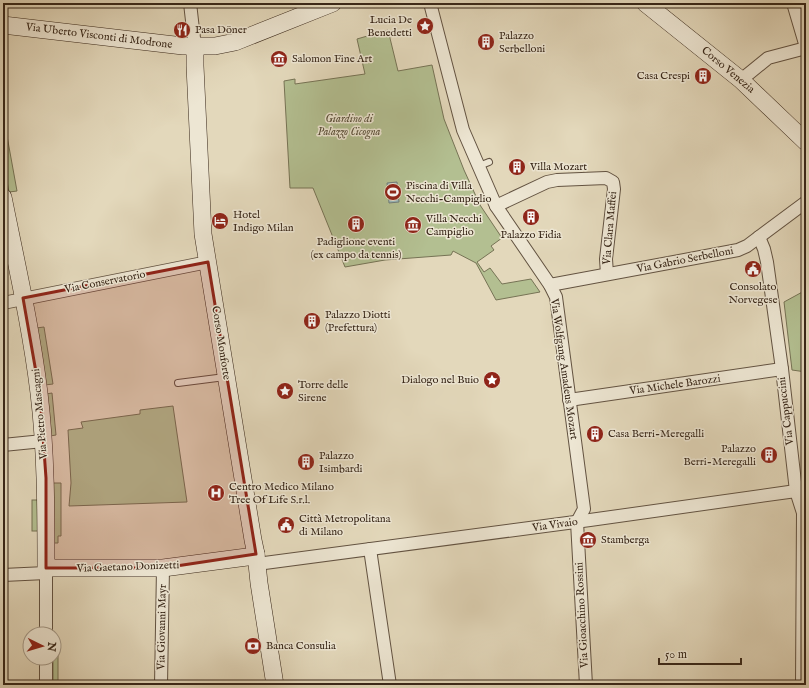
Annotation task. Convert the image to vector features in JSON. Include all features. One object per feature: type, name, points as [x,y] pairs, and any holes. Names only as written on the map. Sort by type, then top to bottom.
[{"type":"street","name":"Corso Monforte","points":[[190,3],[195,47],[194,66],[203,226],[226,377],[257,559],[274,684]]},
{"type":"street","name":"Via Uberto Visconti di Modrone","points":[[3,24],[195,47],[215,46],[235,42],[333,3]]},
{"type":"street","name":"Via Wolfgang Amadeus Mozart","points":[[430,3],[463,130],[484,164],[496,206],[550,285],[556,297],[584,509],[577,522]]},
{"type":"street","name":"Corso Venezia","points":[[646,3],[741,80],[806,142]]},
{"type":"street","points":[[741,80],[768,58],[806,47],[793,3]]},
{"type":"street","name":"Via Clara Maffei","points":[[496,206],[547,182],[557,180],[606,178],[613,182],[614,189],[606,259],[607,274]]},
{"type":"street","name":"Via Pietro Mascagni","points":[[3,197],[40,395],[46,478],[46,626]]},
{"type":"street","name":"Via Gabrio Serbelloni","points":[[550,285],[738,250],[759,237],[806,202]]},
{"type":"street","name":"Via Cappuccini","points":[[759,237],[767,262],[782,370],[796,491],[803,513],[803,684]]},
{"type":"street","name":"Via Conservatorio","points":[[3,302],[208,262]]},
{"type":"street","name":"Via Michele Barozzi","points":[[569,400],[782,370]]},
{"type":"street","points":[[3,445],[43,441]]},
{"type":"street","points":[[796,491],[806,500]]},
{"type":"street","name":"Via Vivaio","points":[[257,559],[313,556],[370,549],[796,491]]},
{"type":"street","name":"Via Gioacchino Rossini","points":[[577,522],[586,685]]},
{"type":"street","points":[[370,549],[390,685]]},
{"type":"street","name":"Via Gaetano Donizetti","points":[[3,575],[46,571],[163,568],[248,557],[257,559]]},
{"type":"street","name":"Via Giovanni Mayr","points":[[161,685],[163,568]]},
{"type":"street","points":[[46,666],[46,685]]},
{"type":"lane","points":[[178,383],[226,377]]},
{"type":"highlighted area","points":[[208,262],[256,554],[163,568],[46,568],[46,478],[40,395],[23,298]]},
{"type":"green space","name":"Giardino di Palazzo Cicogna","points":[[388,30],[398,71],[432,65],[444,119],[464,170],[480,205],[502,238],[491,246],[494,250],[477,262],[484,272],[490,268],[502,284],[531,279],[540,292],[496,300],[476,263],[453,251],[451,255],[385,260],[345,267],[313,188],[290,188],[284,81],[295,79],[295,84],[365,74],[357,39]]},
{"type":"green space","points":[[7,136],[17,191],[9,192],[3,160],[3,137]]},
{"type":"green space","points":[[806,290],[806,372],[792,370],[784,302]]},
{"type":"green space","points":[[44,327],[53,384],[45,385],[36,328]]},
{"type":"green space","points":[[52,393],[56,435],[50,436],[46,394]]},
{"type":"green space","points":[[173,406],[187,502],[69,506],[71,483],[68,430],[83,428],[81,422],[140,414],[140,410]]},
{"type":"green space","points":[[53,483],[61,483],[61,536],[58,536],[58,543],[54,543]]},
{"type":"green space","points":[[32,500],[40,500],[40,531],[32,531]]},
{"type":"green space","points":[[53,666],[58,666],[58,685],[53,685]]},
{"type":"water","name":"Piscina di Villa Necchi-Campiglio","points":[[397,182],[399,202],[389,203],[387,183]]},
{"type":"place","name":"Lucia De Benedetti","points":[[425,26]]},
{"type":"place","name":"Pasa Döner","points":[[182,30]]},
{"type":"place","name":"Palazzo Serbelloni","points":[[486,42]]},
{"type":"place","name":"Salomon Fine Art","points":[[279,59]]},
{"type":"place","name":"Casa Crespi","points":[[703,76]]},
{"type":"place","name":"Villa Mozart","points":[[517,167]]},
{"type":"place","name":"Piscina di Villa Necchi-Campiglio","points":[[393,192]]},
{"type":"place","name":"Palazzo Fidia","points":[[531,217]]},
{"type":"place","name":"Hotel Indigo Milan","points":[[220,221]]},
{"type":"place","name":"Padiglione eventi (ex campo da tennis)","points":[[356,224]]},
{"type":"place","name":"Villa Necchi Campiglio","points":[[413,225]]},
{"type":"place","name":"Consolato Norvegese","points":[[753,269]]},
{"type":"place","name":"Palazzo Diotti (Prefettura)","points":[[312,321]]},
{"type":"place","name":"Dialogo nel Buio","points":[[492,380]]},
{"type":"place","name":"Torre delle Sirene","points":[[285,391]]},
{"type":"place","name":"Casa Berri-Meregalli","points":[[595,434]]},
{"type":"place","name":"Palazzo Berri-Meregalli","points":[[769,455]]},
{"type":"place","name":"Palazzo Isimbardi","points":[[306,462]]},
{"type":"place","name":"Centro Medico Milano Tree Of Life S.r.l.","points":[[216,493]]},
{"type":"place","name":"Città Metropolitana di Milano","points":[[286,525]]},
{"type":"place","name":"Stamberga","points":[[588,540]]},
{"type":"place","name":"Banca Consulia","points":[[253,646]]}]
